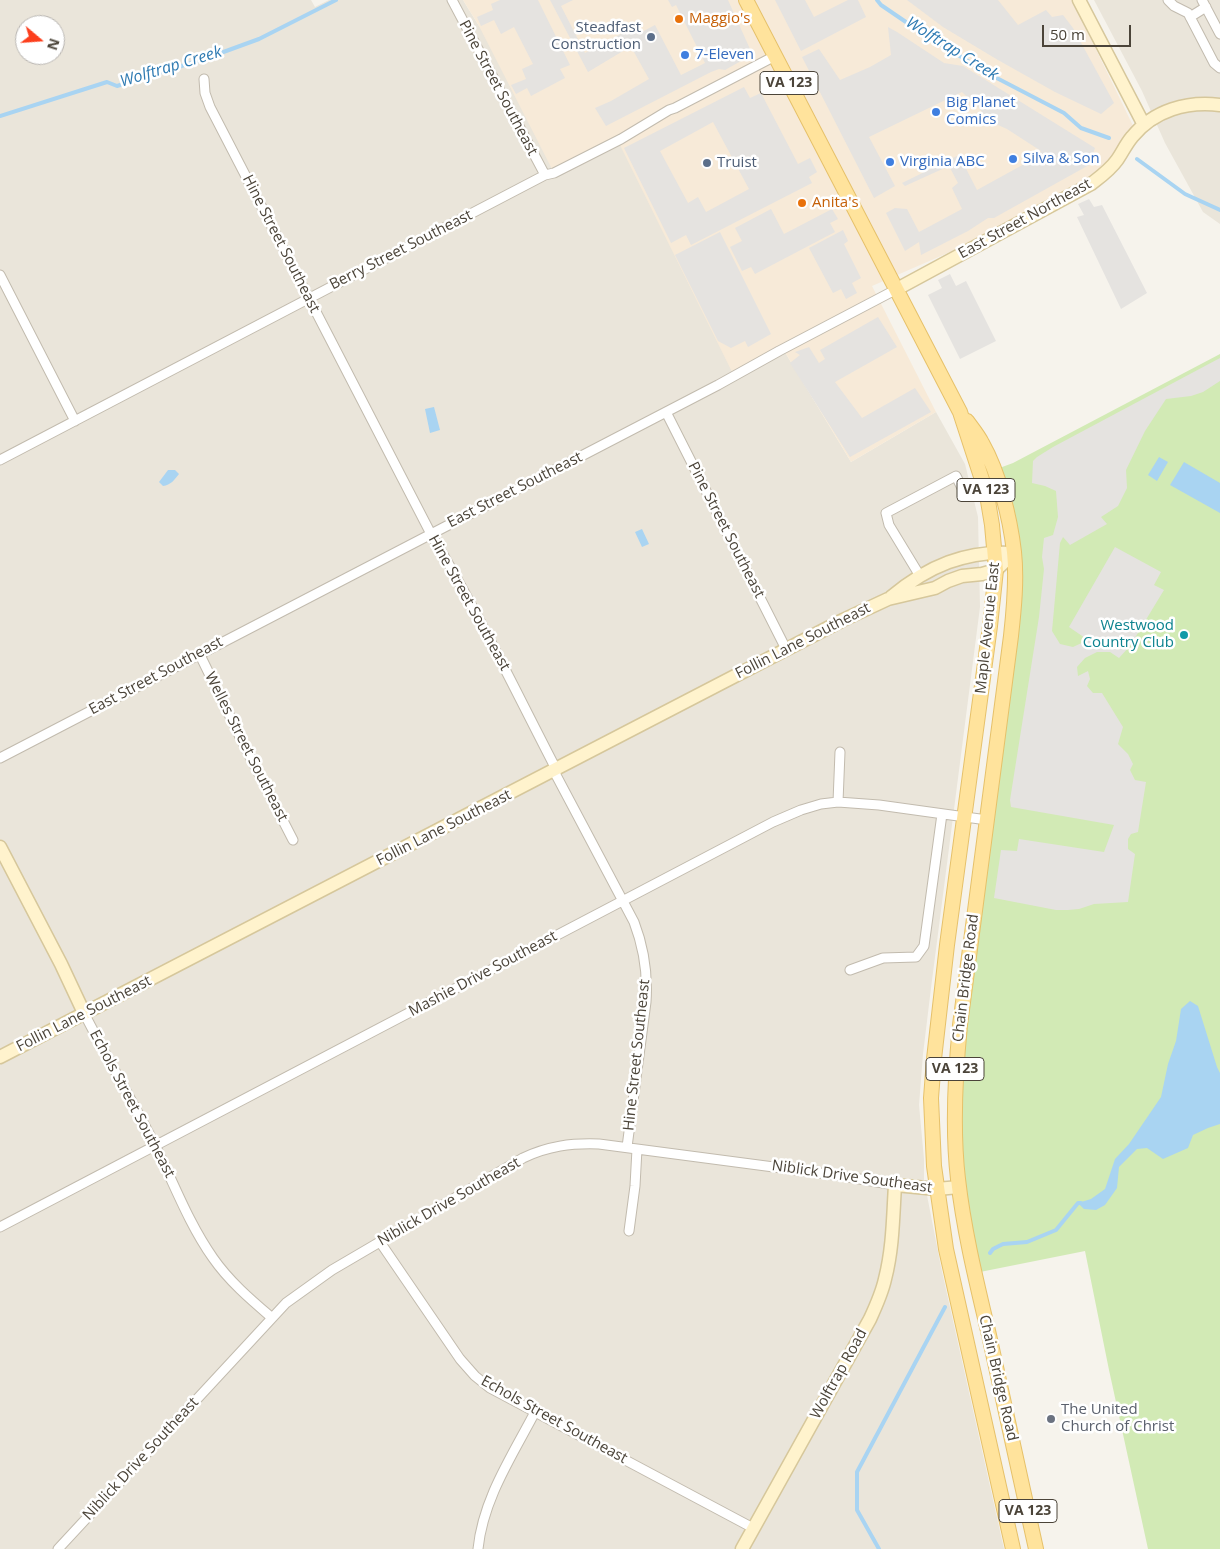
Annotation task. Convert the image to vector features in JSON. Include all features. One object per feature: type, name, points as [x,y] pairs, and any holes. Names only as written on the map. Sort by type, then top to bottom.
[{"type":"main road","name":"Maple Avenue East","points":[[746,0],[960,412],[987,495],[996,570],[947,944],[934,1060],[931,1098],[937,1189]]},
{"type":"main road","name":"Chain Bridge Road","points":[[960,412],[981,441],[998,480],[1009,521],[1014,553],[1014,602],[970,943],[955,1072],[954,1114],[959,1187],[968,1244],[1036,1549]]},
{"type":"main road","name":"Chain Bridge Road","points":[[937,1189],[950,1265],[1012,1549]]},
{"type":"street","name":"Pine Street Southeast","points":[[452,0],[546,175]]},
{"type":"street","points":[[1079,0],[1144,125]]},
{"type":"street","points":[[1168,0],[1174,6],[1188,13],[1214,64],[1220,68]]},
{"type":"street","points":[[1190,17],[1204,4],[1220,34]]},
{"type":"street","name":"Berry Street Southeast","points":[[0,460],[546,175],[554,173],[618,140],[669,110],[775,56]]},
{"type":"street","name":"Hine Street Southeast","points":[[204,79],[205,93],[210,107],[431,534],[485,630],[556,769],[556,775],[634,922],[641,942],[647,981],[646,1002],[627,1147]]},
{"type":"street","name":"East Street Northeast","points":[[896,289],[1091,184],[1116,162],[1132,137],[1158,115],[1173,108],[1189,104],[1206,103],[1220,105]]},
{"type":"street","points":[[0,275],[75,421]]},
{"type":"street","name":"East Street Southeast","points":[[0,758],[666,412],[896,289]]},
{"type":"street","name":"Pine Street Southeast","points":[[666,412],[786,649]]},
{"type":"street","points":[[920,576],[889,525],[886,513],[956,476],[962,488]]},
{"type":"street","name":"Follin Lane Southeast","points":[[888,599],[908,583],[945,563],[960,558],[995,552],[1014,553]]},
{"type":"street","points":[[996,570],[1014,553]]},
{"type":"street","name":"Follin Lane Southeast","points":[[0,1057],[843,620],[888,599],[935,588],[962,576],[982,574],[996,570]]},
{"type":"street","name":"Welles Street Southeast","points":[[199,653],[293,840]]},
{"type":"street","points":[[838,802],[840,752]]},
{"type":"street","name":"Mashie Drive Southeast","points":[[0,1226],[773,822],[808,808],[838,802],[879,805],[987,820]]},
{"type":"street","points":[[850,970],[883,958],[916,957],[924,946],[942,814]]},
{"type":"street","name":"Echols Street Southeast","points":[[0,847],[61,964],[84,1013],[155,1146],[197,1234],[213,1259],[240,1290],[272,1317]]},
{"type":"street","name":"Niblick Drive Southeast","points":[[58,1549],[286,1303],[332,1270],[538,1151],[558,1145],[576,1143],[599,1144],[842,1176],[895,1185],[937,1189],[959,1187]]},
{"type":"street","name":"Hine Street Southeast","points":[[630,1231],[637,1148]]},
{"type":"street","name":"Wolftrap Road","points":[[742,1549],[870,1319],[880,1297],[892,1236],[895,1185]]},
{"type":"street","name":"Echols Street Southeast","points":[[380,1242],[460,1359],[475,1376],[490,1388],[753,1528]]},
{"type":"street","points":[[478,1549],[480,1533],[490,1498],[535,1412]]},
{"type":"shaded area","points":[[0,0],[311,0],[315,7],[329,0],[463,0],[479,26],[618,140],[783,349],[851,462],[936,412],[965,464],[978,517],[980,607],[931,988],[919,1105],[924,1180],[941,1267],[1004,1549],[0,1549]]},
{"type":"shaded area","points":[[463,0],[1072,0],[1137,134],[1092,190],[872,286],[936,412],[851,462],[783,349],[734,376],[618,141],[554,173],[479,26]]},
{"type":"shaded area","points":[[500,0],[538,0],[570,65],[560,69],[565,78],[531,96],[527,88],[516,94],[511,85],[526,79],[522,69],[533,64],[514,27],[501,34],[494,20],[481,26],[477,17],[493,10],[491,4]]},
{"type":"shaded area","points":[[550,0],[573,0],[561,6],[585,53],[636,26],[640,33],[655,25],[681,75],[705,63],[676,5],[672,7],[668,0],[728,0],[750,49],[738,56],[741,61],[725,70],[719,69],[711,72],[606,126],[595,108],[649,79],[634,52],[628,48],[588,72]]},
{"type":"shaded area","points":[[775,0],[805,0],[814,17],[848,0],[858,0],[866,17],[801,51]]},
{"type":"shaded area","points":[[907,0],[998,0],[1018,25],[1046,10],[1052,17],[1063,15],[1073,28],[1114,103],[1101,114],[1055,92],[943,27]]},
{"type":"shaded area","points":[[1094,0],[1220,0],[1220,224],[1203,212],[1165,143],[1142,91]]},
{"type":"shaded area","points":[[888,27],[944,63],[963,66],[1095,148],[1089,165],[994,218],[988,218],[968,231],[921,255],[919,242],[905,251],[886,213],[895,208],[907,209],[919,232],[962,209],[952,188],[958,183],[949,166],[905,186],[902,183],[959,155],[977,190],[1037,157],[1041,151],[1007,129],[989,121],[979,108],[962,92],[869,137],[895,186],[874,198],[802,57],[819,49],[840,80],[870,67],[891,55]]},
{"type":"shaded area","points":[[744,87],[750,98],[761,93],[798,164],[810,158],[817,172],[809,177],[812,183],[691,245],[686,235],[671,243],[624,148]],"holes":[[[713,122],[749,189],[706,212],[698,197],[688,203],[660,151]]]},
{"type":"shaded area","points":[[1089,199],[1094,207],[1102,205],[1147,293],[1121,309],[1077,217],[1084,215],[1078,204]]},
{"type":"shaded area","points":[[771,209],[784,234],[832,209],[838,219],[830,223],[835,232],[755,274],[751,267],[742,271],[730,247],[742,241],[735,228]]},
{"type":"shaded area","points":[[843,230],[848,241],[844,244],[861,278],[852,283],[857,293],[846,299],[841,289],[833,293],[809,248]]},
{"type":"shaded area","points":[[720,232],[771,334],[748,347],[745,341],[731,348],[718,341],[675,255]]},
{"type":"shaded area","points":[[950,274],[956,286],[966,281],[996,341],[960,359],[928,295],[942,288],[938,280]]},
{"type":"shaded area","points":[[878,317],[897,347],[835,382],[862,418],[915,388],[931,412],[850,457],[790,363],[800,355],[795,352],[809,347],[819,363],[825,359],[820,350]]},
{"type":"shaded area","points":[[1220,358],[1220,381],[1203,392],[1191,396],[1166,399],[1145,431],[1126,470],[1127,488],[1118,506],[1101,517],[1107,524],[1070,545],[1063,537],[1060,543],[1052,631],[1060,644],[1073,647],[1088,640],[1069,627],[1115,547],[1161,572],[1154,585],[1164,590],[1130,646],[1119,658],[1110,652],[1097,652],[1085,658],[1077,667],[1078,676],[1088,671],[1090,679],[1087,686],[1093,693],[1102,693],[1123,727],[1118,744],[1128,754],[1133,764],[1130,770],[1135,780],[1146,782],[1138,832],[1131,834],[1128,839],[1128,849],[1135,854],[1128,902],[1094,904],[1079,909],[1056,910],[994,898],[1001,850],[1017,851],[1019,839],[1104,852],[1114,825],[1011,807],[1010,800],[1039,617],[1044,569],[1042,557],[1044,538],[1053,535],[1058,517],[1056,491],[1032,483],[1033,461],[1053,447]]},
{"type":"green space","name":"Westwood Country Club","points":[[1220,354],[1220,1549],[1148,1549],[1085,1251],[975,1273],[954,1113],[1014,553],[994,470],[1013,463]]},
{"type":"water","points":[[434,407],[440,430],[430,433],[425,409]]},
{"type":"water","points":[[1159,457],[1168,462],[1157,481],[1148,475]]},
{"type":"water","points":[[1184,462],[1220,483],[1220,513],[1170,485]]},
{"type":"water","points":[[168,470],[175,470],[179,474],[170,483],[163,486],[159,482]]},
{"type":"water","points":[[642,529],[649,544],[642,547],[635,532]]},
{"type":"water","points":[[1190,1001],[1198,1006],[1220,1073],[1220,1124],[1193,1135],[1188,1148],[1163,1159],[1147,1148],[1137,1149],[1119,1167],[1117,1188],[1105,1205],[1096,1210],[1084,1209],[1078,1203],[1091,1199],[1105,1189],[1115,1159],[1129,1144],[1161,1097],[1168,1064],[1176,1041],[1181,1009]]},
{"type":"waterway","name":"Wolftrap Creek","points":[[0,116],[107,82],[117,86],[207,58],[259,39],[336,0]]},
{"type":"waterway","name":"Wolftrap Creek","points":[[877,0],[881,5],[925,35],[991,75],[1064,113],[1081,128],[1109,138]]},
{"type":"waterway","name":"Wolftrap Creek","points":[[1137,159],[1185,194],[1220,210]]},
{"type":"waterway","points":[[990,1253],[993,1249],[1003,1244],[1027,1242],[1056,1230],[1078,1203],[1081,1203]]},
{"type":"waterway","points":[[879,1549],[857,1510],[857,1472],[945,1307]]},
{"type":"place","name":"Maggio's","points":[[679,19]]},
{"type":"place","name":"Steadfast Construction","points":[[651,37]]},
{"type":"place","name":"7-Eleven","points":[[685,55]]},
{"type":"place","name":"Big Planet Comics","points":[[936,112]]},
{"type":"place","name":"Silva & Son","points":[[1013,159]]},
{"type":"place","name":"Virginia ABC","points":[[890,162]]},
{"type":"place","name":"Truist","points":[[707,163]]},
{"type":"place","name":"Anita's","points":[[802,203]]},
{"type":"place","name":"Westwood Country Club","points":[[1184,635]]},
{"type":"place","name":"The United Church of Christ","points":[[1051,1419]]}]
